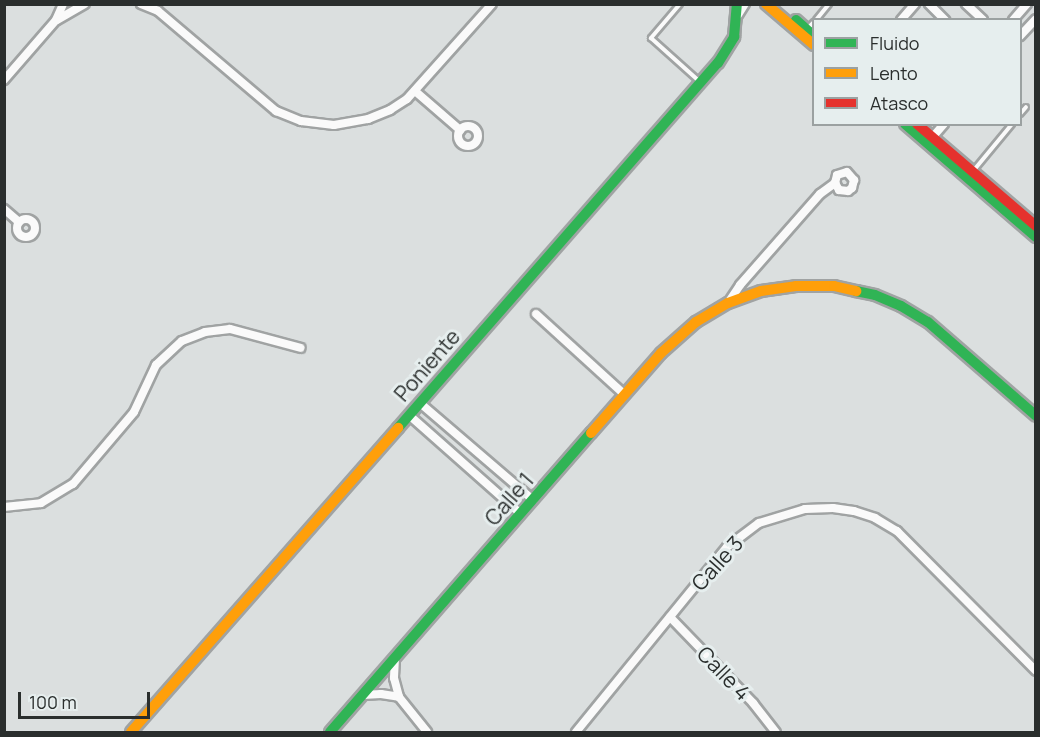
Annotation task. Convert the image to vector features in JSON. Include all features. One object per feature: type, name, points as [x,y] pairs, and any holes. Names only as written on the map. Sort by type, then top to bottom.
[{"type":"street","points":[[4,80],[56,20],[63,4]]},
{"type":"street","points":[[56,20],[85,4]]},
{"type":"street","points":[[141,4],[156,8],[266,104],[301,121],[334,125],[368,119],[390,110],[415,92],[492,4]]},
{"type":"street","name":"Poniente","points":[[131,732],[728,50],[736,31],[737,10],[745,4]]},
{"type":"street","points":[[766,4],[810,28]]},
{"type":"street","points":[[777,4],[810,28]]},
{"type":"street","points":[[904,18],[915,4]]},
{"type":"street","points":[[929,4],[943,18]]},
{"type":"street","points":[[966,4],[981,18]]},
{"type":"street","points":[[1015,18],[1026,4]]},
{"type":"street","points":[[1022,34],[1035,19]]},
{"type":"street","points":[[415,92],[460,130]]},
{"type":"street","points":[[908,126],[929,140],[1035,226]]},
{"type":"street","points":[[919,126],[929,140]]},
{"type":"street","points":[[929,140],[942,126]]},
{"type":"street","points":[[966,172],[975,186],[1035,237]]},
{"type":"street","name":"Calle 1","points":[[728,303],[740,285],[824,190],[835,183]]},
{"type":"street","points":[[4,209],[19,222]]},
{"type":"street","name":"Calle 1","points":[[330,732],[678,336],[728,303],[761,291],[796,285],[834,286],[875,295],[901,306],[928,322],[1035,416]]},
{"type":"street","points":[[536,314],[625,395]]},
{"type":"street","points":[[4,507],[41,503],[73,484],[134,412],[156,365],[182,341],[197,334],[230,329],[301,348]]},
{"type":"street","points":[[420,402],[533,500]]},
{"type":"street","points":[[410,415],[522,514]]},
{"type":"street","name":"Calle 3","points":[[576,732],[727,547],[751,528],[796,510],[824,507],[844,509],[875,518],[904,536],[1035,671]]},
{"type":"street","name":"Calle 4","points":[[670,617],[753,703],[776,732]]},
{"type":"street","points":[[395,658],[394,678],[399,697],[427,732]]},
{"type":"street","points":[[363,695],[381,694],[399,697]]},
{"type":"lane","points":[[680,4],[651,38],[701,82]]},
{"type":"lane","points":[[818,18],[829,4]]},
{"type":"lane","points":[[1022,112],[1026,107]]},
{"type":"lane","points":[[966,172],[1010,126]]},
{"type":"traffic: fast","points":[[398,428],[718,63],[734,37],[737,4]]},
{"type":"traffic: fast","points":[[796,20],[812,34]]},
{"type":"traffic: fast","points":[[907,126],[1036,237]]},
{"type":"traffic: fast","points":[[856,291],[875,295],[901,306],[928,322],[1036,416]]},
{"type":"traffic: fast","points":[[330,732],[591,433]]},
{"type":"traffic: slow","points":[[766,4],[812,43]]},
{"type":"traffic: slow","points":[[591,433],[661,353],[696,322],[728,303],[761,291],[796,286],[834,286],[856,291]]},
{"type":"traffic: slow","points":[[131,732],[398,428]]},
{"type":"traffic: jam","points":[[919,126],[1036,226]]}]
